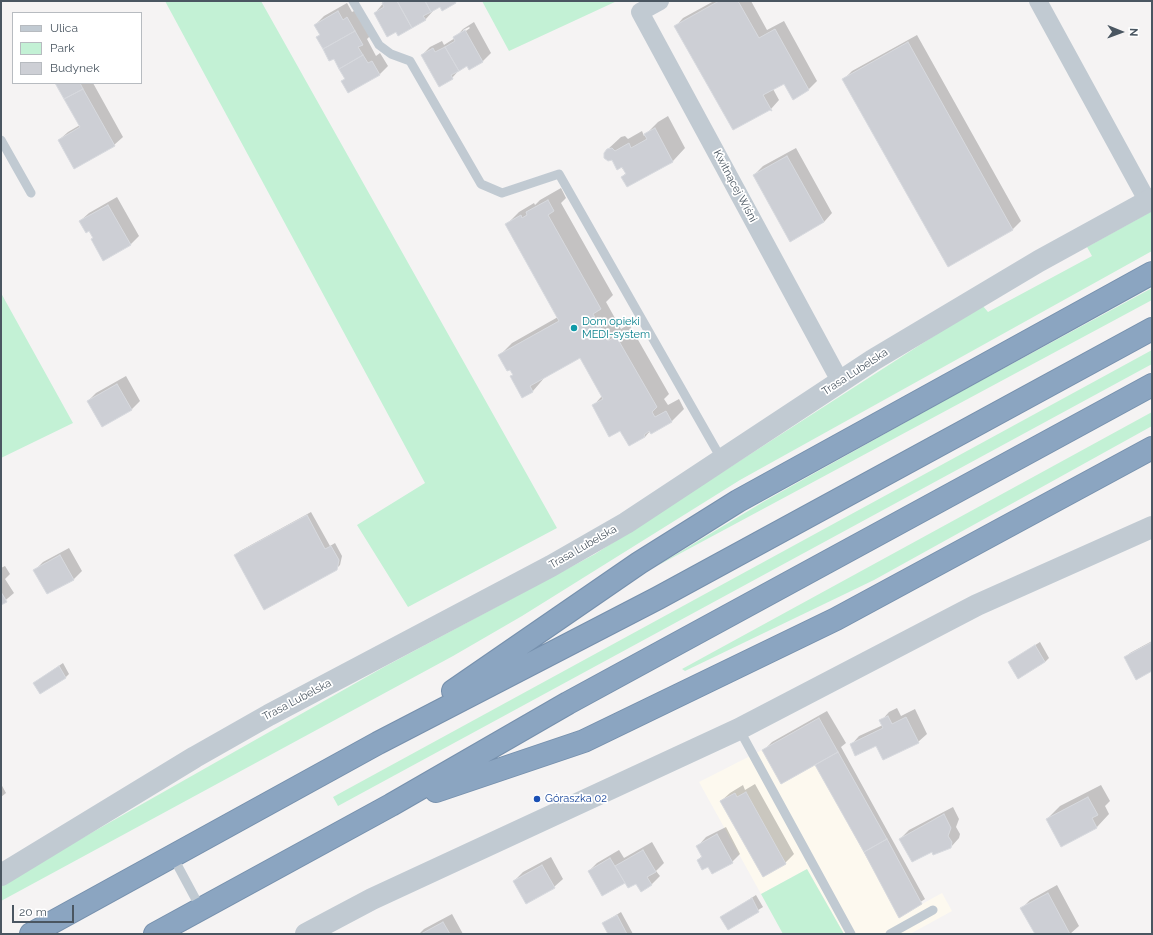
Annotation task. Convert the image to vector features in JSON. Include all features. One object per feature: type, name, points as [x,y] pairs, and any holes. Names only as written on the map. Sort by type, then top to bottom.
[{"type":"highway","points":[[378,743],[639,563],[738,501],[1152,273]]},
{"type":"highway","points":[[31,934],[378,743],[658,598],[1152,329]]},
{"type":"highway","points":[[155,934],[391,805],[568,704],[1152,385]]},
{"type":"highway","points":[[391,805],[584,741],[836,619],[1152,448]]},
{"type":"street","name":"Kwitnącej Wiśni","points":[[660,1],[640,12],[840,381]]},
{"type":"street","points":[[1038,1],[1150,200]]},
{"type":"street","name":"Trasa Lubelska","points":[[1,875],[195,757],[269,715],[551,566],[626,523],[840,381],[952,311],[1150,200]]},
{"type":"street","points":[[306,934],[372,899],[739,729],[977,604],[1152,527]]},
{"type":"lane","points":[[353,1],[379,45],[391,54],[410,61],[481,184],[502,193],[559,174],[722,460]]},
{"type":"lane","points":[[1,140],[31,193]]},
{"type":"lane","points":[[739,729],[851,934]]},
{"type":"lane","points":[[173,857],[202,909]]},
{"type":"lane","points":[[890,934],[933,910]]},
{"type":"shaded area","points":[[819,718],[922,904],[942,893],[952,911],[910,934],[844,934],[807,869],[761,894],[699,782],[762,750]]},
{"type":"green space","points":[[165,1],[261,1],[557,528],[408,607],[357,525],[425,483]]},
{"type":"green space","points":[[482,1],[617,1],[509,51]]},
{"type":"green space","points":[[1152,211],[1152,251],[740,480],[522,616],[453,656],[1,901],[1,884],[384,667],[595,554],[982,305],[988,312],[1092,256],[1087,247]]},
{"type":"green space","points":[[1152,288],[1152,300],[655,567],[763,502],[947,399]]},
{"type":"green space","points":[[1,293],[73,423],[1,458]]},
{"type":"green space","points":[[1152,350],[1152,364],[338,806],[333,797]]},
{"type":"green space","points":[[1152,412],[1152,426],[874,580],[685,671],[682,669]]},
{"type":"green space","points":[[807,869],[844,934],[783,934],[761,894]]},
{"type":"building","points":[[385,1],[397,1],[412,28],[398,36],[396,32],[387,37],[374,13],[384,7],[382,3]]},
{"type":"building","points":[[397,1],[425,1],[431,12],[423,16],[426,20],[412,28]]},
{"type":"building","points":[[425,1],[455,1],[456,3],[442,11],[440,7],[431,12]]},
{"type":"building","points":[[719,1],[738,1],[759,38],[775,29],[809,90],[793,100],[784,84],[763,95],[772,111],[770,110],[733,130],[674,26]]},
{"type":"building","points":[[338,11],[343,20],[347,17],[355,31],[323,49],[316,37],[320,35],[314,25]]},
{"type":"building","points":[[465,30],[483,62],[469,70],[467,66],[459,71],[445,47],[455,41],[453,37]]},
{"type":"building","points":[[355,31],[363,45],[358,47],[363,55],[339,69],[334,59],[329,61],[323,49]]},
{"type":"building","points":[[908,42],[1013,230],[948,267],[842,79]]},
{"type":"building","points":[[445,47],[459,71],[451,75],[453,79],[439,87],[421,55],[433,48],[435,52]]},
{"type":"building","points":[[363,55],[368,63],[372,61],[380,75],[348,93],[341,81],[345,79],[339,69]]},
{"type":"building","points":[[56,84],[80,84],[83,89],[64,99]]},
{"type":"building","points":[[83,89],[115,146],[74,169],[58,140],[80,127],[64,99]]},
{"type":"building","points":[[655,128],[673,162],[627,187],[621,177],[626,174],[622,167],[617,170],[612,160],[608,161],[604,158],[604,153],[607,149],[612,148],[615,151],[629,143],[631,148],[647,139],[644,134]]},
{"type":"building","points":[[787,156],[824,222],[790,242],[753,175]]},
{"type":"building","name":"Dom opieki MEDI-system","points":[[548,200],[554,211],[548,215],[601,309],[593,314],[608,341],[616,336],[657,407],[652,412],[655,417],[666,411],[672,422],[651,434],[649,431],[644,435],[645,437],[629,446],[620,431],[609,437],[592,405],[603,399],[580,358],[530,386],[533,392],[522,398],[510,376],[513,375],[510,370],[507,371],[498,355],[559,321],[505,224],[521,215],[522,218],[527,215],[526,212]]},
{"type":"building","points":[[108,205],[131,245],[103,261],[91,239],[93,238],[89,231],[86,233],[79,221]]},
{"type":"building","points":[[117,384],[132,410],[102,427],[87,401]]},
{"type":"building","points":[[307,515],[325,549],[331,546],[339,560],[337,570],[264,610],[234,555]]},
{"type":"building","points":[[60,555],[74,580],[47,594],[33,570]]},
{"type":"building","points":[[1,592],[7,602],[1,605]]},
{"type":"building","points":[[1152,642],[1152,671],[1136,680],[1124,657]]},
{"type":"building","points":[[1035,645],[1045,662],[1018,679],[1008,662]]},
{"type":"building","points":[[59,666],[66,678],[40,694],[33,683]]},
{"type":"building","points":[[888,716],[892,724],[906,717],[919,743],[883,760],[876,746],[855,756],[850,744],[883,728],[879,720]]},
{"type":"building","points":[[819,718],[838,752],[781,784],[762,750]]},
{"type":"building","points":[[838,752],[887,839],[864,852],[815,765]]},
{"type":"building","points":[[746,792],[786,864],[763,877],[720,801],[735,793],[737,797]]},
{"type":"building","points":[[1088,797],[1098,815],[1092,818],[1097,828],[1061,847],[1046,819]]},
{"type":"building","points":[[944,814],[951,828],[948,836],[952,842],[951,848],[933,855],[932,852],[912,862],[899,839]]},
{"type":"building","points":[[717,834],[733,863],[712,874],[708,867],[702,870],[697,860],[702,857],[696,846]]},
{"type":"building","points":[[887,839],[922,904],[899,918],[864,852]]},
{"type":"building","points":[[643,850],[656,872],[647,877],[652,885],[641,892],[636,884],[628,888],[615,866]]},
{"type":"building","points":[[610,858],[625,883],[602,896],[588,871]]},
{"type":"building","points":[[542,865],[555,888],[526,904],[513,881]]},
{"type":"building","points":[[1048,893],[1070,934],[1035,934],[1020,908]]},
{"type":"building","points":[[752,898],[759,912],[728,930],[720,917]]},
{"type":"building","points":[[617,915],[627,934],[608,934],[602,923]]},
{"type":"building","points":[[443,922],[450,934],[421,934]]},
{"type":"place","name":"Dom opieki MEDI-system","points":[[574,328]]},
{"type":"place","name":"Góraszka 02","points":[[537,799]]}]
